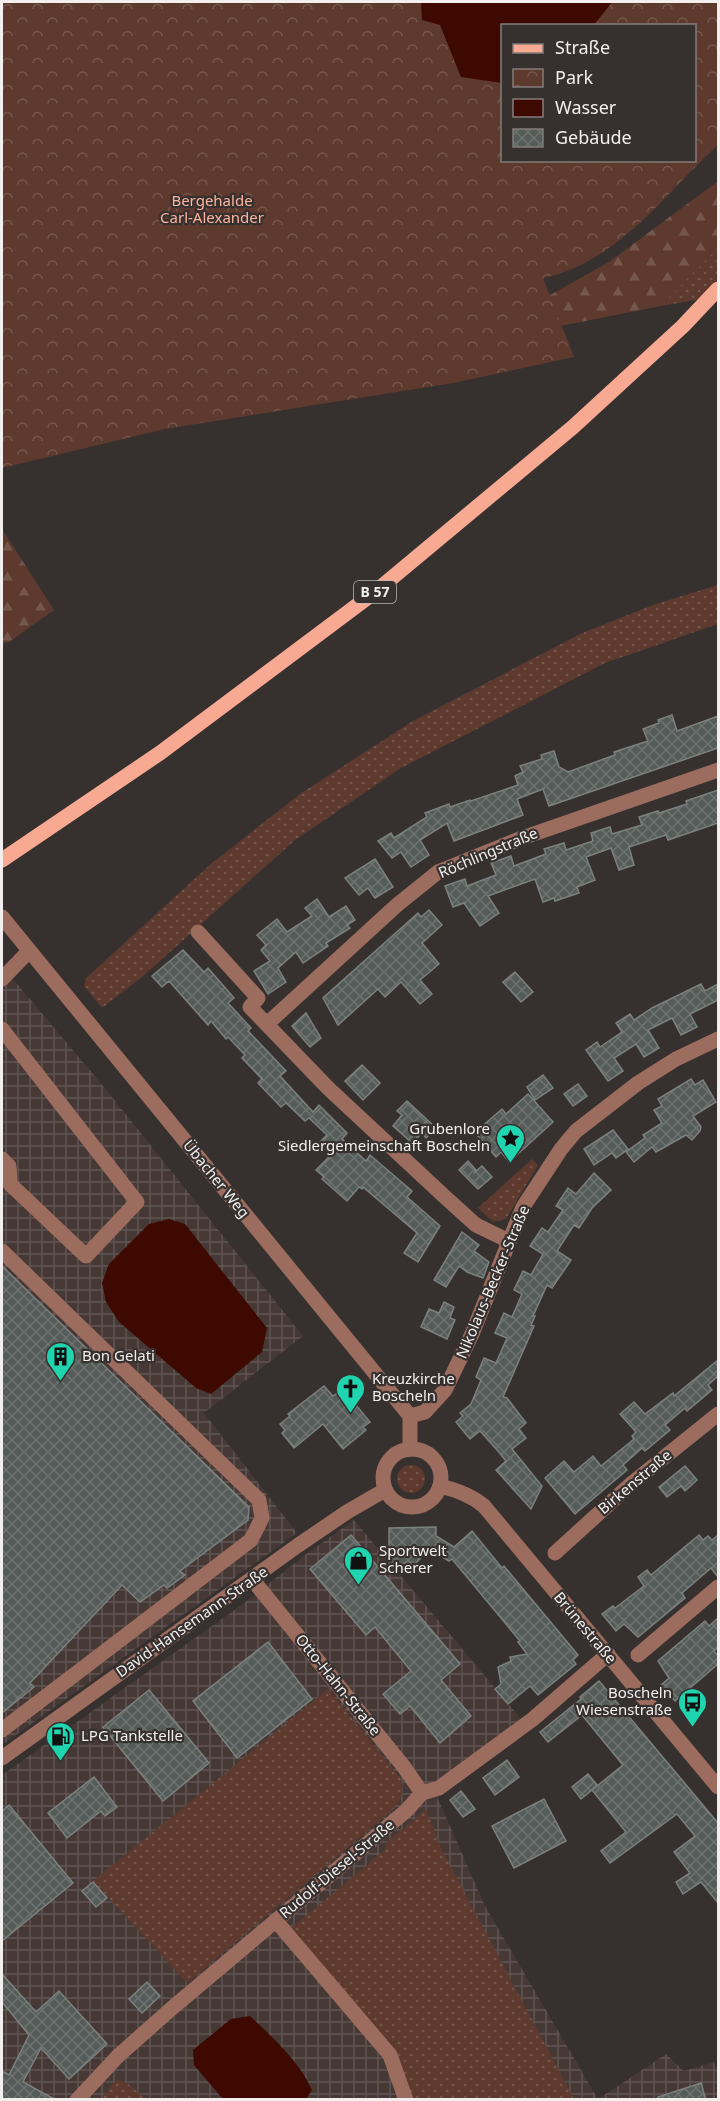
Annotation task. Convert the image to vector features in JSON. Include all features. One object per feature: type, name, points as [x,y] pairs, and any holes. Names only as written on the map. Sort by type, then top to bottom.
[{"type":"main road","name":"B 57","points":[[2,860],[160,753],[375,592],[573,427],[683,326],[718,289]]},
{"type":"street","name":"Röchlingstraße","points":[[267,1024],[397,905],[438,872],[522,838],[718,770]]},
{"type":"street","name":"Übacher Weg","points":[[2,916],[410,1416]]},
{"type":"street","points":[[198,932],[258,998],[250,1006],[287,1047],[373,1131],[476,1225],[508,1241]]},
{"type":"street","points":[[2,979],[29,951]]},
{"type":"street","points":[[2,1029],[137,1202],[86,1256],[6,1189],[9,1166],[2,1159]]},
{"type":"street","name":"Nikolaus-Becker-Straße","points":[[410,1416],[425,1412],[445,1390],[472,1334],[523,1207],[561,1149],[576,1131],[638,1083],[676,1059],[718,1039]]},
{"type":"street","points":[[2,1251],[259,1500],[262,1518],[250,1540],[2,1730]]},
{"type":"street","name":"Birkenstraße","points":[[555,1553],[631,1484],[718,1414]]},
{"type":"street","points":[[410,1416],[410,1449]]},
{"type":"street","points":[[410,1449],[428,1454],[434,1460],[441,1476],[440,1486],[430,1500],[414,1507],[397,1503],[385,1490],[383,1472],[393,1456],[410,1449]]},
{"type":"street","name":"Brünestraße","points":[[440,1486],[459,1490],[475,1498],[484,1506],[718,1787]]},
{"type":"street","name":"David-Hansemann-Straße","points":[[2,1758],[347,1512],[385,1490]]},
{"type":"street","name":"Otto-Hahn-Straße","points":[[252,1579],[423,1793]]},
{"type":"street","points":[[638,1655],[718,1587]]},
{"type":"street","name":"Rudolf-Diesel-Straße","points":[[77,2100],[118,2056],[423,1793],[439,1788],[533,1719],[608,1654]]},
{"type":"street","points":[[276,1921],[390,2055],[406,2100]]},
{"type":"shaded area","points":[[2,966],[104,1087],[303,1336],[204,1413],[297,1533],[2,1745]]},
{"type":"shaded area","points":[[354,1520],[522,1720],[432,1785],[485,1906],[598,2099],[666,2054],[684,2071],[714,2062],[718,2073],[718,2100],[2,2100],[2,1775],[243,1604]]},
{"type":"green space","name":"Bergehalde Carl-Alexander","points":[[2,2],[718,2],[718,145],[618,242],[570,270],[543,278],[574,357],[453,383],[165,429],[2,468]]},
{"type":"green space","points":[[718,181],[718,248],[661,306],[320,374],[2,433],[518,313],[609,262]]},
{"type":"green space","points":[[718,245],[718,296],[661,306]]},
{"type":"green space","points":[[2,529],[54,610],[9,642],[2,644]]},
{"type":"green space","points":[[718,585],[718,624],[605,663],[401,768],[295,840],[142,977],[102,1008],[84,986],[86,978],[212,863],[300,794],[413,721],[582,633],[653,605]]},
{"type":"green space","points":[[532,1159],[538,1165],[506,1219],[493,1222],[478,1208]]},
{"type":"green space","points":[[411,1465],[421,1469],[425,1479],[421,1489],[411,1493],[401,1489],[397,1479],[401,1469]]},
{"type":"green space","points":[[328,1689],[401,1779],[403,1788],[400,1800],[391,1811],[187,1983],[93,1881]]},
{"type":"green space","points":[[426,1809],[441,1848],[574,2099],[413,2099],[393,2047],[290,1929],[385,1850],[386,1843]]},
{"type":"green space","points":[[120,2080],[131,2086],[144,2099],[101,2099],[115,2081]]},
{"type":"water","points":[[421,2],[612,2],[595,24],[501,24],[501,83],[461,77],[440,25],[422,20]]},
{"type":"water","points":[[169,1219],[185,1224],[267,1328],[262,1352],[211,1394],[196,1388],[119,1322],[106,1302],[102,1283],[109,1264],[149,1224]]},
{"type":"water","points":[[250,2016],[285,2050],[307,2079],[312,2090],[306,2099],[223,2099],[194,2065],[193,2050],[231,2019]]},
{"type":"building","points":[[672,715],[677,731],[718,716],[718,748],[549,806],[543,789],[517,799],[523,815],[454,841],[447,823],[420,840],[429,855],[411,867],[401,852],[392,858],[378,841],[391,833],[394,838],[427,817],[425,813],[518,785],[515,776],[523,772],[520,766],[542,759],[541,755],[554,751],[559,767],[568,772],[615,755],[614,752],[648,741],[643,729]]},
{"type":"building","points":[[718,790],[718,823],[668,840],[666,835],[629,847],[634,865],[619,870],[611,848],[586,857],[595,880],[577,887],[579,893],[555,901],[554,898],[543,902],[535,879],[488,896],[499,913],[480,926],[464,903],[453,907],[445,886],[465,879],[467,886],[496,875],[491,863],[511,856],[514,866],[546,854],[544,849],[564,843],[566,850],[593,841],[591,833],[610,827],[612,834],[642,825],[639,817],[687,804],[686,801]]},
{"type":"building","points":[[375,859],[393,887],[375,898],[368,888],[359,895],[345,878]]},
{"type":"building","points":[[317,899],[329,917],[346,906],[355,920],[347,925],[350,928],[326,943],[328,946],[303,963],[296,952],[278,968],[286,982],[268,994],[254,971],[270,961],[261,950],[266,945],[257,935],[277,919],[287,932],[312,916],[305,908]]},
{"type":"building","points":[[429,910],[442,925],[422,943],[439,964],[420,980],[432,994],[420,1004],[401,982],[385,997],[378,989],[338,1025],[323,998],[418,913],[421,917]]},
{"type":"building","points":[[183,950],[204,972],[208,968],[234,998],[228,1003],[251,1028],[248,1031],[286,1071],[280,1076],[313,1112],[319,1105],[347,1133],[342,1139],[366,1161],[370,1155],[412,1191],[407,1197],[440,1226],[418,1262],[404,1253],[417,1233],[363,1187],[362,1189],[359,1187],[347,1201],[322,1179],[324,1177],[316,1170],[331,1155],[319,1143],[327,1135],[309,1118],[305,1121],[286,1103],[281,1107],[258,1083],[262,1079],[242,1058],[245,1055],[228,1037],[226,1039],[211,1021],[208,1025],[169,981],[162,987],[152,976]]},
{"type":"building","points":[[515,972],[533,992],[521,1002],[503,982]]},
{"type":"building","points":[[701,984],[705,991],[718,984],[718,1000],[690,1014],[697,1027],[681,1035],[672,1018],[648,1030],[659,1048],[644,1057],[636,1044],[614,1058],[623,1071],[608,1081],[586,1050],[597,1042],[600,1047],[622,1032],[616,1023],[630,1014],[634,1020],[652,1008]]},
{"type":"building","points":[[306,1013],[321,1038],[310,1047],[292,1026]]},
{"type":"building","points":[[362,1065],[380,1083],[363,1100],[345,1081]]},
{"type":"building","points":[[543,1075],[553,1088],[535,1100],[527,1087]]},
{"type":"building","points":[[691,1079],[695,1085],[703,1080],[716,1102],[693,1116],[701,1127],[700,1131],[692,1140],[686,1135],[656,1152],[652,1147],[634,1162],[626,1152],[645,1138],[643,1135],[662,1123],[654,1110],[662,1106],[658,1099]]},
{"type":"building","points":[[578,1084],[587,1096],[573,1106],[564,1094]]},
{"type":"building","points":[[528,1094],[553,1122],[509,1162],[501,1152],[496,1157],[477,1135],[481,1131],[479,1129],[502,1109],[506,1114]]},
{"type":"building","points":[[407,1101],[436,1128],[426,1138],[422,1133],[412,1143],[393,1126],[402,1115],[397,1111]]},
{"type":"building","points":[[613,1130],[628,1149],[616,1158],[612,1153],[594,1165],[584,1149]]},
{"type":"building","points":[[468,1161],[476,1170],[474,1173],[482,1166],[492,1177],[478,1189],[459,1170]]},
{"type":"building","points":[[594,1173],[611,1190],[592,1208],[579,1228],[574,1225],[557,1251],[571,1260],[552,1288],[547,1285],[533,1316],[535,1316],[531,1325],[534,1326],[503,1397],[507,1398],[526,1423],[519,1429],[526,1438],[512,1449],[542,1486],[531,1509],[496,1470],[506,1461],[498,1451],[480,1431],[470,1439],[456,1422],[463,1416],[460,1413],[471,1404],[481,1380],[476,1377],[484,1358],[496,1363],[507,1338],[495,1333],[504,1313],[512,1317],[522,1294],[514,1290],[523,1271],[531,1275],[543,1254],[530,1246],[542,1228],[548,1232],[563,1210],[556,1206],[568,1188],[576,1194]]},
{"type":"building","points":[[462,1232],[479,1245],[474,1251],[489,1262],[483,1278],[459,1266],[446,1287],[434,1280]]},
{"type":"building","name":"Bon Gelati","points":[[2,1266],[249,1507],[248,1520],[180,1571],[185,1575],[167,1588],[164,1585],[140,1602],[122,1585],[30,1683],[34,1687],[2,1713]]},
{"type":"building","points":[[444,1302],[454,1307],[450,1318],[455,1320],[447,1339],[421,1327],[429,1309],[439,1313]]},
{"type":"building","points":[[718,1360],[718,1376],[708,1385],[712,1390],[687,1411],[685,1408],[665,1425],[670,1430],[645,1451],[642,1448],[623,1465],[627,1470],[575,1514],[545,1478],[564,1461],[574,1472],[593,1456],[601,1466],[634,1439],[632,1436],[636,1432],[620,1414],[634,1402],[645,1414],[673,1393],[674,1396]]},
{"type":"building","points":[[324,1386],[333,1396],[339,1392],[344,1397],[347,1394],[370,1422],[363,1427],[366,1430],[343,1449],[323,1424],[294,1448],[282,1433],[285,1430],[280,1424],[290,1416],[288,1414]]},
{"type":"building","points":[[685,1466],[697,1480],[685,1491],[681,1486],[667,1497],[659,1487]]},
{"type":"building","points":[[436,1527],[436,1536],[454,1547],[472,1531],[578,1655],[573,1660],[576,1664],[538,1695],[530,1686],[508,1704],[495,1689],[501,1684],[498,1667],[511,1661],[510,1657],[527,1654],[518,1642],[520,1641],[452,1559],[449,1561],[429,1549],[416,1563],[389,1564],[389,1528]]},
{"type":"building","points":[[351,1535],[460,1664],[441,1680],[471,1716],[440,1743],[410,1706],[400,1714],[383,1694],[411,1671],[375,1627],[366,1635],[310,1569]]},
{"type":"building","points":[[699,1535],[703,1540],[708,1536],[712,1540],[718,1535],[718,1577],[711,1568],[682,1593],[685,1598],[638,1637],[624,1624],[616,1631],[602,1614],[613,1606],[615,1608],[644,1586],[638,1577],[647,1570],[651,1575]]},
{"type":"building","points":[[718,1618],[718,1647],[714,1651],[718,1656],[718,1664],[675,1701],[661,1685],[669,1678],[658,1661],[705,1621],[709,1626]]},
{"type":"building","points":[[268,1642],[312,1699],[237,1758],[193,1701]]},
{"type":"building","points":[[599,1681],[718,1823],[718,1903],[701,1882],[683,1894],[676,1882],[690,1873],[674,1852],[695,1836],[677,1814],[610,1863],[601,1851],[626,1832],[592,1790],[623,1765],[582,1715],[548,1742],[540,1732],[581,1699],[580,1697]]},
{"type":"building","points":[[149,1690],[209,1763],[163,1801],[103,1727]]},
{"type":"building","points":[[507,1760],[519,1777],[495,1795],[483,1778]]},
{"type":"building","points":[[588,1774],[597,1785],[581,1799],[572,1787]]},
{"type":"building","points":[[94,1777],[117,1807],[105,1816],[101,1811],[67,1838],[48,1813]]},
{"type":"building","points":[[461,1791],[475,1809],[463,1817],[450,1800]]},
{"type":"building","points":[[544,1799],[566,1841],[514,1868],[492,1826]]},
{"type":"building","points":[[9,1805],[73,1883],[2,1941],[2,1811]]},
{"type":"building","points":[[93,1882],[107,1898],[96,1907],[82,1891]]},
{"type":"building","points":[[2,1974],[36,2012],[59,1991],[107,2044],[69,2079],[41,2048],[23,2082],[56,2100],[2,2100],[2,2071],[9,2075],[29,2035],[2,2002]]},
{"type":"building","points":[[147,1982],[160,1996],[142,2013],[129,1999]]},
{"type":"building","points":[[701,2083],[706,2100],[658,2100],[658,2097]]},
{"type":"place","name":"Grubenlore Siedlergemeinschaft Boscheln","points":[[511,1164]]},
{"type":"place","name":"Bon Gelati","points":[[61,1382]]},
{"type":"place","name":"Kreuzkirche Boscheln","points":[[351,1414]]},
{"type":"place","name":"Sportwelt Scherer","points":[[358,1586]]},
{"type":"place","name":"Boscheln Wiesenstraße","points":[[693,1728]]},
{"type":"place","name":"LPG Tankstelle","points":[[60,1762]]}]
